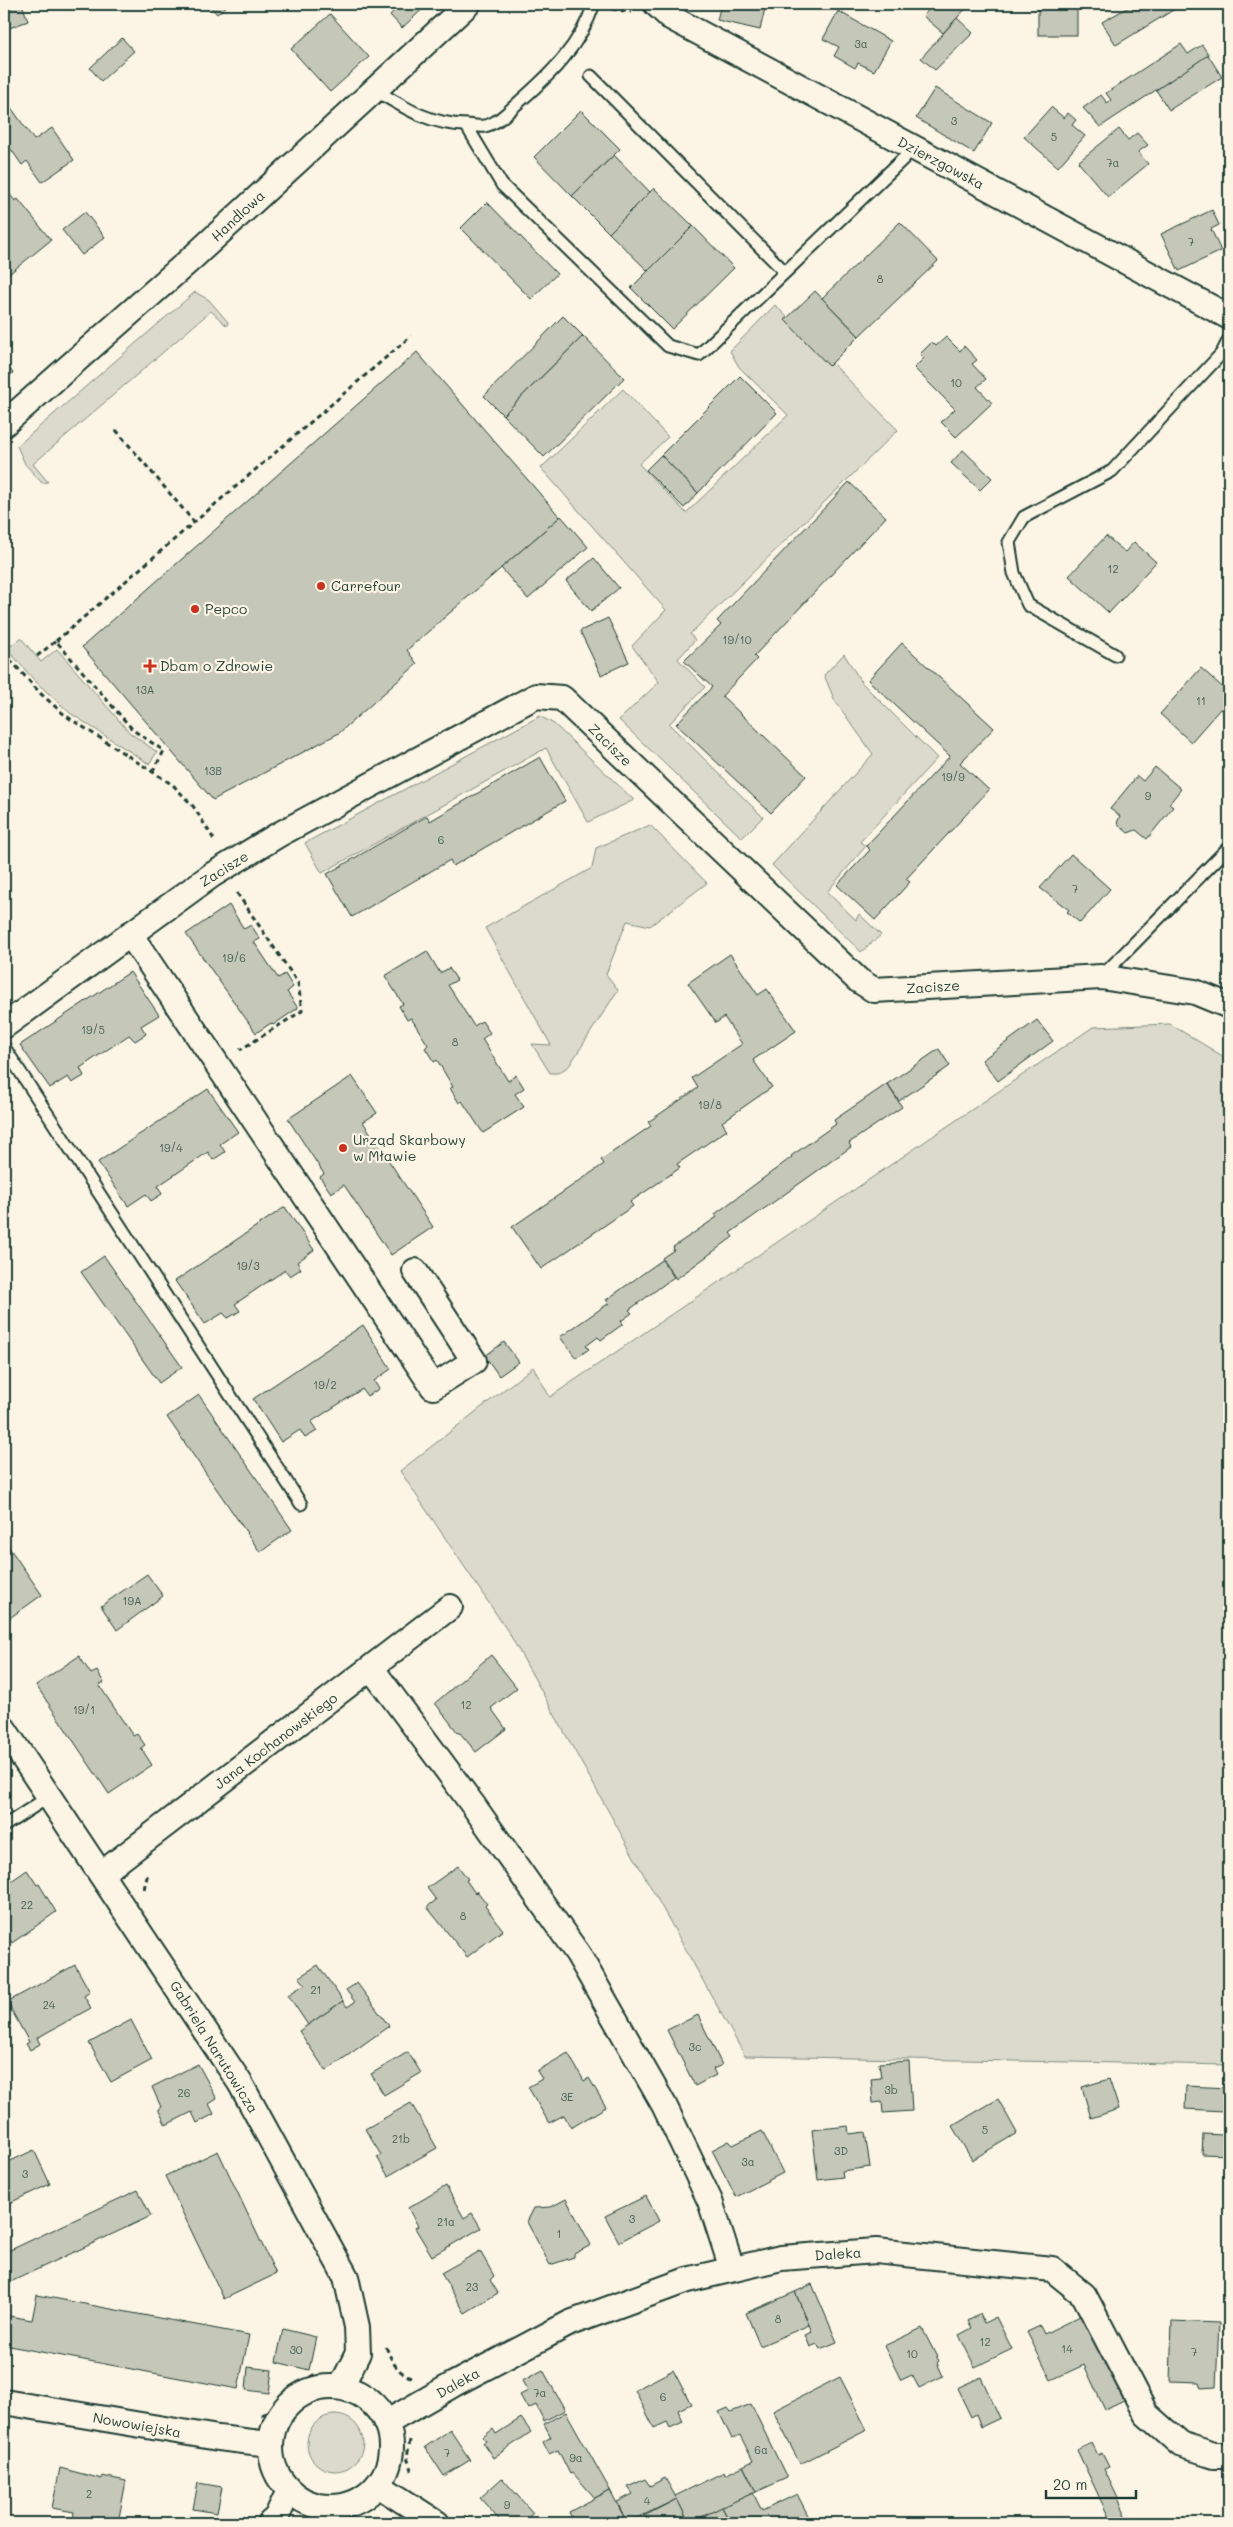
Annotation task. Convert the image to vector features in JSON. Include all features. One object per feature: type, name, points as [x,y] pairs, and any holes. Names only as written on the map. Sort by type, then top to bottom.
[{"type":"street","name":"Handlowa","points":[[4,424],[191,260],[468,4]]},
{"type":"street","name":"Dzierzgowska","points":[[656,4],[670,17],[1229,317]]},
{"type":"street","name":"Zacisze","points":[[4,1026],[212,875],[278,835],[536,696],[562,698],[851,974],[874,990],[1102,977],[1195,992],[1229,1006]]},
{"type":"street","points":[[130,934],[432,1387],[474,1360],[415,1271]]},
{"type":"street","name":"Jana Kochanowskiego","points":[[101,1874],[450,1608]]},
{"type":"street","points":[[372,1669],[473,1805],[578,1954],[664,2105],[710,2201],[732,2269]]},
{"type":"street","name":"Gabriela Narutowicza","points":[[4,1730],[50,1796],[240,2083],[346,2277],[357,2327],[358,2353],[341,2387]]},
{"type":"street","name":"Daleka","points":[[386,2423],[454,2384],[570,2323],[687,2280],[781,2258],[876,2251],[1052,2269],[1084,2295],[1146,2414],[1180,2444],[1214,2456],[1229,2455]]},
{"type":"street","points":[[320,2387],[341,2387],[358,2393],[375,2406],[386,2423],[391,2442],[389,2463],[378,2485],[346,2505],[324,2515],[289,2491],[273,2465],[270,2444],[278,2416],[292,2400],[320,2387]]},
{"type":"street","name":"Nowowiejska","points":[[4,2402],[218,2438],[270,2444]]},
{"type":"street","points":[[378,2485],[437,2523]]},
{"type":"street","points":[[270,2523],[276,2518],[289,2491]]},
{"type":"lane","points":[[375,90],[420,116],[452,124],[484,126],[498,120],[547,78],[569,53],[583,31],[594,4]]},
{"type":"lane","points":[[591,76],[785,272]]},
{"type":"lane","points":[[466,125],[502,185],[668,346],[699,355],[904,158],[912,147]]},
{"type":"lane","points":[[1116,655],[1028,605],[1014,573],[1009,542],[1024,517],[1112,470],[1222,353],[1229,339]]},
{"type":"lane","points":[[1102,977],[1229,847]]},
{"type":"lane","points":[[4,1047],[301,1504]]},
{"type":"lane","points":[[4,1826],[50,1796]]},
{"type":"path","points":[[36,656],[56,641],[411,336]]},
{"type":"path","points":[[116,430],[194,522]]},
{"type":"path","points":[[56,641],[133,730],[164,751],[153,771]]},
{"type":"path","points":[[4,653],[41,694],[66,716],[173,785],[193,806],[218,846]]},
{"type":"path","points":[[232,886],[298,983],[302,1012],[232,1055]]},
{"type":"shaded area","points":[[195,292],[209,300],[228,322],[227,326],[211,311],[33,464],[48,482],[42,483],[25,464],[17,446]]},
{"type":"shaded area","points":[[775,305],[898,430],[690,634],[695,640],[678,659],[705,687],[669,724],[763,817],[742,838],[619,720],[659,682],[632,646],[666,610],[541,468],[623,389],[668,437],[639,464],[686,513],[788,415],[739,367],[730,351]]},
{"type":"shaded area","points":[[21,638],[41,662],[57,649],[130,733],[157,752],[149,764],[70,713],[35,681],[7,649]]},
{"type":"shaded area","points":[[844,654],[862,683],[937,758],[860,842],[866,846],[827,892],[856,920],[859,914],[881,935],[861,952],[772,865],[873,754],[835,701],[824,675]]},
{"type":"shaded area","points":[[540,716],[554,724],[634,800],[588,822],[546,748],[322,873],[305,843]]},
{"type":"shaded area","points":[[650,825],[707,883],[650,926],[627,921],[606,974],[618,990],[569,1066],[558,1073],[550,1073],[532,1044],[551,1045],[485,928],[592,868],[596,848]]},
{"type":"shaded area","points":[[1170,1024],[1229,1060],[1229,2065],[745,2056],[509,1633],[400,1471],[533,1367],[550,1397],[1093,1027]]},
{"type":"shaded area","points":[[329,2415],[341,2415],[351,2419],[359,2427],[363,2443],[359,2459],[351,2467],[341,2471],[329,2471],[319,2467],[311,2459],[307,2449],[307,2437],[311,2427],[319,2419]]},
{"type":"building","points":[[4,4],[22,4],[28,21],[4,30]]},
{"type":"building","points":[[208,4],[229,4],[217,14]]},
{"type":"building","points":[[401,4],[428,4],[402,28],[390,15]]},
{"type":"building","points":[[721,4],[766,4],[760,30],[717,20]]},
{"type":"building","points":[[934,4],[970,4],[943,33],[923,16]]},
{"type":"building","points":[[1038,4],[1077,4],[1077,35],[1038,35]]},
{"type":"building","points":[[1134,4],[1183,4],[1116,45],[1102,22]]},
{"type":"building","points":[[838,11],[891,41],[874,71],[858,63],[855,68],[834,56],[839,47],[823,39]]},
{"type":"building","points":[[330,14],[369,57],[330,92],[291,49]]},
{"type":"building","points":[[957,18],[973,33],[935,70],[921,58]]},
{"type":"building","points":[[122,38],[134,51],[101,81],[90,68]]},
{"type":"building","points":[[1181,44],[1188,54],[1202,45],[1209,55],[1100,127],[1083,108],[1101,95],[1107,103],[1111,100],[1106,93]]},
{"type":"building","points":[[1208,55],[1222,77],[1169,110],[1156,90]]},
{"type":"building","points":[[935,88],[992,123],[974,153],[916,118]]},
{"type":"building","points":[[10,106],[34,140],[52,128],[74,160],[42,182],[27,161],[22,165],[8,145],[4,148],[4,110]]},
{"type":"building","points":[[1051,107],[1064,118],[1068,113],[1076,120],[1072,125],[1085,136],[1058,167],[1024,137]]},
{"type":"building","points":[[581,110],[620,149],[572,196],[534,157]]},
{"type":"building","points":[[1119,129],[1128,140],[1137,133],[1148,145],[1138,152],[1148,164],[1108,197],[1078,162]]},
{"type":"building","points":[[614,155],[650,192],[609,233],[572,196]]},
{"type":"building","points":[[4,187],[15,201],[18,199],[51,240],[4,278]]},
{"type":"building","points":[[654,188],[693,226],[648,271],[609,233]]},
{"type":"building","points":[[487,202],[557,274],[531,299],[461,228]]},
{"type":"building","points":[[1212,210],[1219,225],[1211,229],[1221,251],[1179,271],[1161,234]]},
{"type":"building","points":[[85,212],[105,237],[82,255],[62,230]]},
{"type":"building","points":[[900,222],[938,261],[859,336],[822,298]]},
{"type":"building","points":[[693,226],[734,268],[672,329],[631,288]]},
{"type":"building","points":[[815,291],[859,336],[829,366],[785,320]]},
{"type":"building","points":[[563,316],[583,336],[503,415],[484,396]]},
{"type":"building","points":[[583,336],[624,378],[544,457],[503,415]]},
{"type":"building","points":[[946,337],[960,351],[964,346],[977,360],[972,364],[986,379],[977,387],[992,403],[956,437],[941,422],[955,409],[914,368],[924,358],[920,354],[932,342],[936,346]]},
{"type":"building","points":[[417,352],[560,517],[407,650],[417,664],[339,733],[213,800],[82,647]]},
{"type":"building","points":[[4,362],[13,373],[4,381]]},
{"type":"building","points":[[740,376],[777,413],[698,493],[661,455]]},
{"type":"building","points":[[963,450],[992,478],[980,490],[951,463]]},
{"type":"building","points":[[661,455],[698,493],[684,508],[646,470]]},
{"type":"building","points":[[849,482],[886,517],[754,656],[757,659],[722,696],[806,776],[771,813],[676,724],[712,687],[684,661],[721,625],[717,621]]},
{"type":"building","points":[[561,516],[588,547],[528,599],[501,568]]},
{"type":"building","points":[[1106,536],[1125,552],[1134,542],[1156,562],[1109,613],[1069,576]]},
{"type":"building","points":[[594,558],[619,588],[591,611],[566,581]]},
{"type":"building","points":[[608,618],[629,662],[601,675],[580,631]]},
{"type":"building","points":[[902,643],[994,728],[960,763],[989,790],[906,879],[910,882],[875,920],[837,885],[870,850],[866,846],[950,756],[868,680]]},
{"type":"building","points":[[1201,668],[1229,693],[1229,717],[1220,709],[1191,742],[1160,714]]},
{"type":"building","points":[[540,757],[565,801],[453,866],[450,860],[352,917],[327,874],[427,816],[430,821]]},
{"type":"building","points":[[1155,767],[1181,789],[1169,804],[1173,807],[1147,839],[1136,830],[1128,833],[1117,823],[1120,816],[1110,809],[1137,776],[1143,781]]},
{"type":"building","points":[[1071,854],[1110,889],[1080,923],[1067,912],[1069,910],[1040,888]]},
{"type":"building","points":[[229,905],[244,929],[251,925],[260,939],[254,942],[278,978],[285,974],[293,987],[287,992],[298,1008],[273,1025],[271,1023],[256,1033],[186,934]]},
{"type":"building","points":[[427,951],[440,973],[449,968],[457,980],[448,985],[474,1026],[482,1021],[490,1033],[482,1039],[508,1081],[516,1075],[524,1088],[515,1094],[524,1107],[483,1133],[462,1101],[459,1103],[450,1088],[453,1087],[437,1060],[434,1062],[425,1048],[428,1045],[411,1018],[407,1020],[399,1006],[403,1004],[385,976]]},
{"type":"building","points":[[730,954],[758,995],[767,989],[796,1031],[753,1060],[772,1087],[722,1122],[727,1130],[677,1164],[680,1168],[630,1202],[633,1206],[541,1269],[512,1227],[604,1164],[601,1160],[651,1126],[648,1122],[698,1088],[692,1078],[742,1044],[724,1017],[716,1023],[688,983]]},
{"type":"building","points":[[130,972],[159,1015],[141,1026],[146,1034],[135,1041],[129,1035],[80,1068],[84,1076],[72,1083],[68,1077],[50,1088],[20,1045]]},
{"type":"building","points":[[1037,1020],[1053,1041],[998,1081],[982,1060]]},
{"type":"building","points":[[939,1049],[950,1066],[899,1101],[887,1084]]},
{"type":"building","name":"Urząd Skarbowy w Mławie","points":[[352,1076],[377,1113],[363,1122],[433,1227],[391,1255],[344,1185],[331,1193],[320,1177],[324,1174],[288,1119]]},
{"type":"building","points":[[887,1084],[902,1107],[849,1143],[851,1147],[730,1233],[733,1237],[676,1279],[662,1258],[674,1250],[673,1247],[717,1217],[715,1214],[836,1124],[834,1120]]},
{"type":"building","points":[[208,1089],[238,1132],[220,1144],[225,1152],[213,1160],[208,1152],[158,1186],[162,1194],[151,1201],[146,1194],[128,1206],[98,1162]]},
{"type":"building","points":[[285,1207],[314,1250],[297,1262],[301,1269],[290,1276],[285,1270],[235,1304],[240,1311],[228,1318],[223,1313],[205,1324],[175,1281]]},
{"type":"building","points":[[104,1256],[182,1367],[159,1383],[81,1272]]},
{"type":"building","points":[[662,1260],[674,1277],[629,1310],[632,1313],[621,1321],[623,1324],[601,1340],[598,1337],[586,1346],[589,1349],[576,1358],[560,1337],[609,1303],[606,1300]]},
{"type":"building","points":[[363,1325],[391,1369],[374,1381],[379,1389],[367,1396],[362,1389],[311,1422],[317,1431],[305,1438],[300,1430],[281,1442],[253,1399]]},
{"type":"building","points":[[504,1342],[519,1362],[499,1376],[485,1356]]},
{"type":"building","points":[[199,1395],[292,1530],[260,1552],[167,1417]]},
{"type":"building","points":[[4,1540],[42,1595],[4,1622]]},
{"type":"building","points":[[147,1574],[163,1596],[117,1630],[101,1606]]},
{"type":"building","points":[[491,1655],[517,1688],[491,1708],[506,1729],[476,1752],[458,1733],[435,1703]]},
{"type":"building","points":[[79,1656],[91,1674],[97,1671],[104,1683],[99,1685],[133,1736],[137,1734],[145,1745],[141,1748],[152,1765],[109,1794],[36,1685]]},
{"type":"building","points":[[458,1866],[468,1879],[466,1880],[475,1893],[477,1891],[487,1904],[485,1906],[503,1930],[467,1957],[427,1907],[436,1900],[427,1888]]},
{"type":"building","points":[[27,1870],[37,1885],[39,1884],[56,1912],[12,1943],[11,1941],[4,1946],[4,1886]]},
{"type":"building","points":[[75,1965],[90,1992],[84,1996],[91,2008],[37,2038],[40,2044],[30,2050],[26,2044],[29,2042],[7,2002]]},
{"type":"building","points":[[318,1965],[343,2001],[308,2025],[288,1995],[305,1984],[299,1977]]},
{"type":"building","points":[[357,1983],[389,2026],[326,2071],[299,2031],[343,2001],[347,2007],[355,2002],[346,1990]]},
{"type":"building","points":[[698,2015],[722,2065],[713,2069],[716,2075],[695,2086],[667,2030]]},
{"type":"building","points":[[131,2020],[152,2060],[111,2082],[89,2043]]},
{"type":"building","points":[[408,2052],[421,2073],[384,2095],[371,2074]]},
{"type":"building","points":[[568,2053],[584,2081],[589,2078],[606,2107],[571,2128],[564,2115],[549,2123],[528,2087],[542,2079],[537,2071]]},
{"type":"building","points":[[909,2061],[912,2111],[883,2113],[882,2102],[873,2103],[871,2079],[881,2078],[879,2063]]},
{"type":"building","points":[[198,2064],[217,2099],[209,2104],[214,2114],[197,2123],[192,2112],[166,2125],[158,2109],[161,2107],[152,2087]]},
{"type":"building","points":[[1109,2079],[1119,2109],[1091,2118],[1082,2087]]},
{"type":"building","points":[[1186,2086],[1229,2088],[1229,2155],[1202,2154],[1203,2134],[1223,2135],[1224,2111],[1185,2109]]},
{"type":"building","points":[[998,2099],[1017,2133],[972,2160],[952,2126]]},
{"type":"building","points":[[411,2103],[437,2148],[388,2176],[377,2157],[381,2155],[365,2129]]},
{"type":"building","points":[[848,2126],[849,2134],[865,2132],[870,2167],[842,2171],[843,2177],[818,2180],[812,2130]]},
{"type":"building","points":[[762,2131],[783,2173],[736,2197],[712,2150],[729,2141],[733,2145]]},
{"type":"building","points":[[34,2150],[50,2184],[5,2205],[4,2164]]},
{"type":"building","points":[[218,2151],[276,2274],[224,2299],[165,2176]]},
{"type":"building","points":[[446,2186],[464,2218],[472,2213],[481,2228],[432,2256],[415,2228],[418,2226],[408,2208]]},
{"type":"building","points":[[138,2190],[151,2216],[4,2285],[4,2253]]},
{"type":"building","points":[[646,2196],[659,2221],[619,2242],[605,2216]]},
{"type":"building","points":[[566,2199],[591,2245],[574,2254],[574,2257],[550,2265],[527,2222],[534,2208],[551,2207]]},
{"type":"building","points":[[480,2251],[494,2276],[490,2280],[498,2293],[465,2313],[441,2273]]},
{"type":"building","points":[[812,2284],[837,2342],[820,2349],[817,2344],[810,2347],[805,2335],[812,2332],[795,2292]]},
{"type":"building","points":[[795,2292],[809,2325],[760,2346],[746,2313]]},
{"type":"building","points":[[37,2295],[249,2335],[238,2389],[4,2345],[4,2315],[32,2320]]},
{"type":"building","points":[[980,2314],[984,2323],[996,2317],[1012,2349],[975,2367],[959,2335],[972,2328],[968,2321]]},
{"type":"building","points":[[1082,2315],[1124,2401],[1105,2410],[1084,2365],[1051,2380],[1027,2332],[1040,2326],[1044,2334]]},
{"type":"building","points":[[1172,2321],[1219,2323],[1216,2387],[1201,2388],[1199,2382],[1170,2381]]},
{"type":"building","points":[[922,2328],[939,2361],[937,2363],[943,2376],[919,2388],[912,2375],[901,2380],[884,2346]]},
{"type":"building","points":[[283,2329],[316,2337],[309,2370],[276,2362]]},
{"type":"building","points":[[248,2367],[272,2370],[269,2393],[246,2390]]},
{"type":"building","points":[[543,2370],[565,2410],[544,2421],[536,2405],[528,2409],[520,2395],[528,2391],[522,2381]]},
{"type":"building","points":[[673,2370],[691,2404],[678,2410],[683,2422],[670,2428],[667,2422],[654,2428],[635,2390]]},
{"type":"building","points":[[840,2377],[867,2430],[800,2464],[773,2411]]},
{"type":"building","points":[[981,2377],[1000,2418],[981,2427],[976,2414],[971,2417],[957,2388]]},
{"type":"building","points":[[751,2404],[787,2478],[756,2492],[743,2466],[753,2461],[740,2435],[732,2439],[719,2412],[728,2408],[731,2412]]},
{"type":"building","points":[[566,2412],[610,2490],[595,2498],[573,2473],[570,2474],[558,2450],[549,2454],[543,2442],[551,2437],[544,2424]]},
{"type":"building","points":[[521,2418],[531,2432],[493,2458],[483,2443],[486,2441],[483,2437],[493,2429],[496,2434]]},
{"type":"building","points":[[450,2430],[470,2460],[444,2476],[425,2447]]},
{"type":"building","points":[[1092,2443],[1098,2455],[1102,2453],[1109,2467],[1104,2469],[1126,2515],[1111,2522],[1077,2450]]},
{"type":"building","points":[[743,2466],[756,2492],[689,2523],[675,2496],[724,2472],[725,2475]]},
{"type":"building","points":[[60,2468],[102,2479],[102,2476],[126,2481],[118,2523],[73,2522],[74,2512],[52,2508]]},
{"type":"building","points":[[502,2478],[533,2513],[522,2523],[502,2523],[480,2498]]},
{"type":"building","points":[[665,2478],[677,2499],[627,2523],[617,2502],[633,2494],[628,2487],[645,2479],[650,2486]]},
{"type":"building","points":[[198,2483],[222,2487],[217,2513],[193,2509]]},
{"type":"building","points":[[610,2490],[627,2523],[574,2523],[569,2512]]},
{"type":"building","points":[[753,2493],[762,2511],[797,2494],[812,2523],[730,2523],[722,2507]]},
{"type":"building","points":[[677,2499],[689,2523],[648,2523],[644,2516]]},
{"type":"building","points":[[722,2507],[730,2523],[689,2523]]},
{"type":"place","name":"Carrefour","points":[[321,586]]},
{"type":"place","name":"Pepco","points":[[195,609]]},
{"type":"place","name":"Dbam o Zdrowie","points":[[150,666]]},
{"type":"place","name":"Urząd Skarbowy w Mławie","points":[[343,1148]]}]
